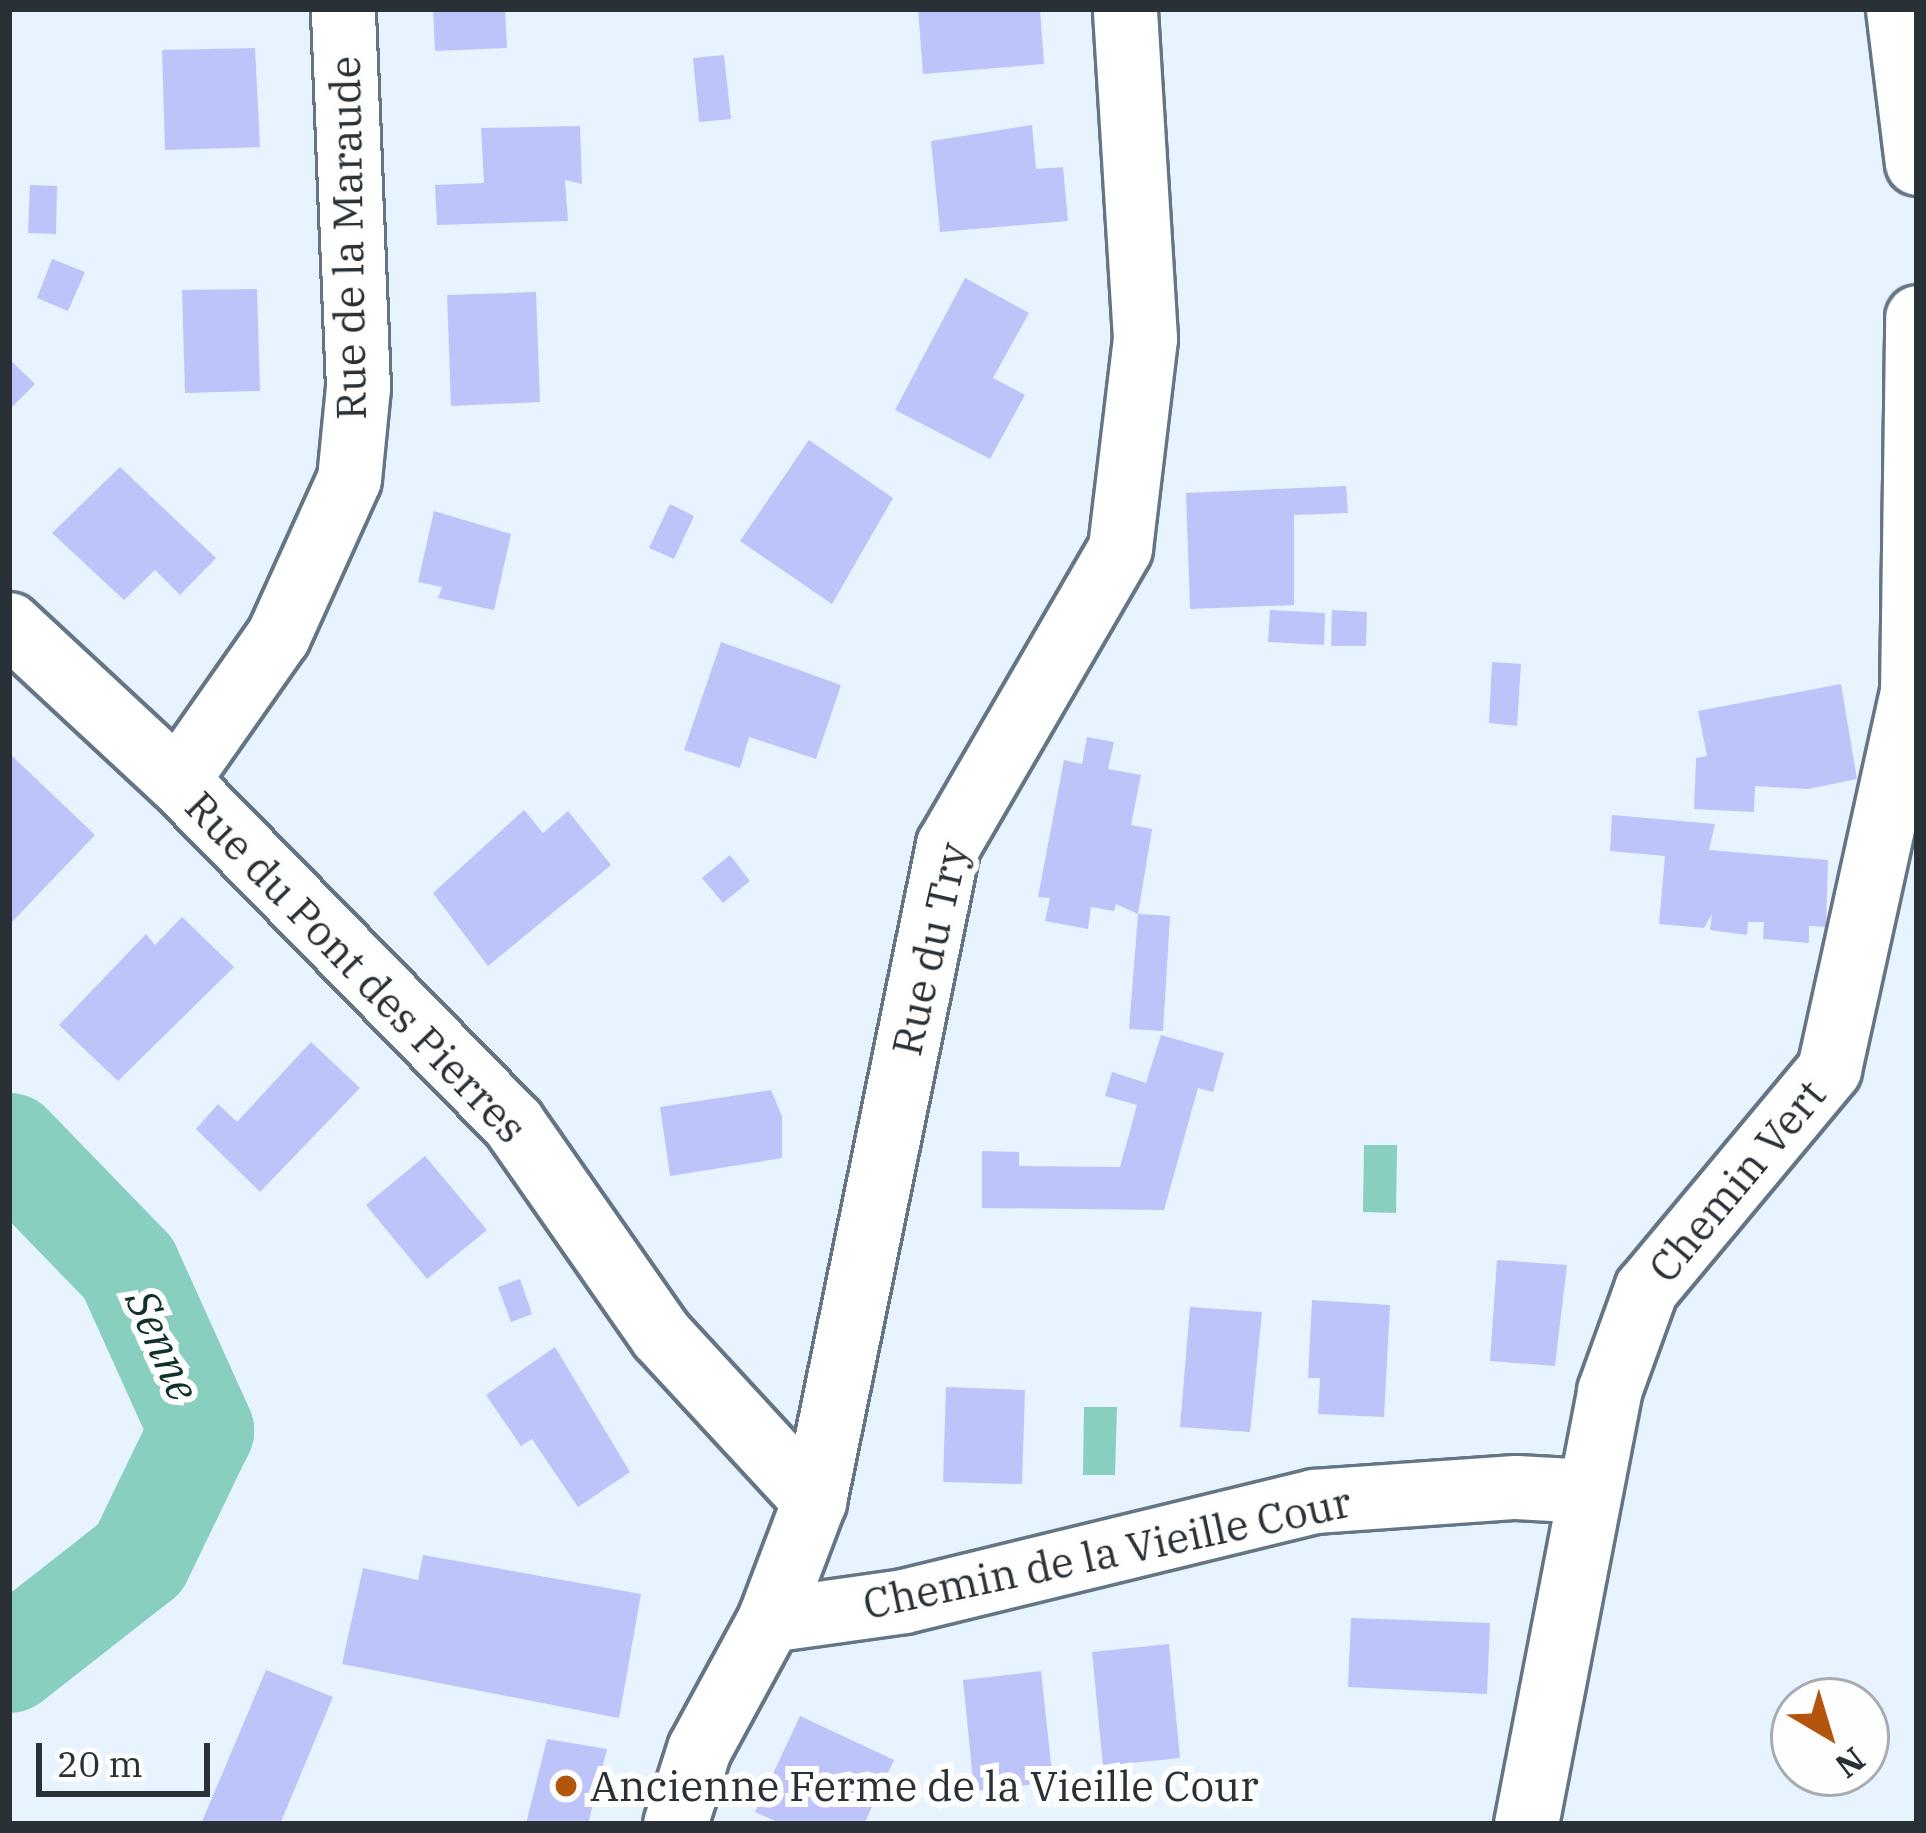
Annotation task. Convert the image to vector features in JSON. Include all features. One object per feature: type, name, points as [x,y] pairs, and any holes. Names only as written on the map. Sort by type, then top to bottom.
[{"type":"street","name":"Rue de la Maraude","points":[[177,780],[278,636],[349,479],[358,387],[343,9]]},
{"type":"street","name":"Rue du Try","points":[[675,1824],[698,1749],[769,1620],[814,1501],[948,845],[1120,548],[1145,338],[1125,9]]},
{"type":"street","points":[[1898,9],[1917,163]]},
{"type":"street","name":"Chemin Vert","points":[[1526,1824],[1609,1390],[1646,1289],[1829,1069],[1912,693],[1917,317]]},
{"type":"street","name":"Rue du Pont des Pierres","points":[[9,624],[177,780],[513,1123],[661,1335],[814,1501]]},
{"type":"street","name":"Chemin de la Vieille Cour","points":[[769,1620],[904,1601],[1314,1502],[1516,1487],[1589,1491]]},
{"type":"shaded area","points":[[1364,1145],[1397,1145],[1396,1213],[1363,1212]]},
{"type":"shaded area","points":[[1084,1407],[1117,1407],[1115,1475],[1083,1475]]},
{"type":"building","points":[[433,9],[505,9],[507,48],[435,51]]},
{"type":"building","points":[[918,9],[1040,9],[1044,64],[923,74]]},
{"type":"building","points":[[255,48],[260,147],[165,150],[162,50]]},
{"type":"building","points":[[724,55],[731,119],[699,122],[693,58]]},
{"type":"building","points":[[1032,125],[1036,169],[1063,167],[1068,221],[940,232],[931,141]]},
{"type":"building","points":[[580,126],[582,184],[565,180],[568,221],[437,225],[435,185],[484,183],[481,128]]},
{"type":"building","points":[[30,185],[57,186],[56,234],[28,233]]},
{"type":"building","points":[[52,259],[85,272],[68,311],[37,298]]},
{"type":"building","points":[[965,278],[1029,313],[993,378],[1025,395],[990,459],[895,410]]},
{"type":"building","points":[[257,289],[260,391],[185,393],[182,290]]},
{"type":"building","points":[[536,292],[540,402],[451,406],[447,295]]},
{"type":"building","points":[[9,359],[35,384],[9,410]]},
{"type":"building","points":[[809,440],[893,498],[832,604],[740,541]]},
{"type":"building","points":[[120,467],[216,558],[180,595],[155,570],[124,600],[52,533]]},
{"type":"building","points":[[1346,486],[1348,513],[1294,515],[1294,605],[1190,609],[1186,493]]},
{"type":"building","points":[[670,504],[694,516],[674,559],[649,548]]},
{"type":"building","points":[[434,511],[511,534],[494,610],[438,598],[442,587],[418,582]]},
{"type":"building","points":[[1270,610],[1325,613],[1324,645],[1268,642]]},
{"type":"building","points":[[1332,610],[1367,612],[1366,646],[1331,646]]},
{"type":"building","points":[[721,642],[841,685],[816,759],[749,737],[740,768],[684,750]]},
{"type":"building","points":[[1492,662],[1521,664],[1517,726],[1489,723]]},
{"type":"building","points":[[1841,684],[1857,779],[1808,789],[1755,786],[1754,812],[1694,809],[1696,758],[1707,756],[1698,711]]},
{"type":"building","points":[[1087,737],[1114,742],[1108,769],[1141,775],[1131,825],[1152,829],[1138,914],[1116,904],[1114,911],[1091,907],[1088,929],[1045,921],[1050,898],[1038,897],[1064,760],[1082,764]]},
{"type":"building","points":[[9,753],[95,835],[9,925]]},
{"type":"building","points":[[524,810],[543,833],[568,811],[611,865],[488,966],[433,893]]},
{"type":"building","points":[[1612,815],[1715,824],[1709,850],[1828,860],[1826,927],[1809,926],[1809,943],[1763,939],[1764,922],[1748,922],[1747,935],[1710,930],[1712,914],[1704,928],[1659,924],[1665,856],[1610,851]]},
{"type":"building","points":[[730,855],[750,881],[723,903],[702,878]]},
{"type":"building","points":[[1138,914],[1170,916],[1163,1031],[1129,1029]]},
{"type":"building","points":[[182,917],[234,967],[118,1081],[59,1025],[146,934],[155,945]]},
{"type":"building","points":[[1161,1035],[1224,1053],[1213,1092],[1198,1088],[1164,1210],[982,1208],[982,1151],[1019,1152],[1019,1166],[1120,1167],[1137,1105],[1105,1096],[1112,1072],[1146,1083]]},
{"type":"building","points":[[311,1042],[360,1088],[260,1192],[196,1129],[218,1104],[237,1122]]},
{"type":"building","points":[[771,1090],[782,1116],[782,1158],[670,1176],[660,1107]]},
{"type":"building","points":[[425,1156],[487,1230],[427,1279],[366,1205]]},
{"type":"building","points":[[1497,1260],[1567,1265],[1555,1366],[1490,1361]]},
{"type":"building","points":[[520,1279],[532,1314],[511,1322],[498,1287]]},
{"type":"building","points":[[1312,1300],[1390,1305],[1384,1417],[1318,1414],[1320,1378],[1308,1378]]},
{"type":"building","points":[[1190,1307],[1262,1312],[1250,1432],[1180,1427]]},
{"type":"building","points":[[555,1347],[630,1472],[578,1507],[532,1439],[521,1446],[486,1395]]},
{"type":"building","points":[[946,1387],[1025,1390],[1022,1484],[943,1482]]},
{"type":"building","points":[[423,1555],[641,1594],[619,1718],[342,1664],[363,1568],[418,1580]]},
{"type":"building","points":[[1351,1618],[1490,1623],[1487,1694],[1348,1687]]},
{"type":"building","points":[[1169,1644],[1180,1758],[1103,1766],[1092,1652]]},
{"type":"building","points":[[266,1670],[333,1697],[280,1824],[201,1824]]},
{"type":"building","points":[[1041,1671],[1053,1782],[974,1791],[963,1680]]},
{"type":"building","points":[[800,1716],[894,1760],[864,1824],[782,1824],[755,1812]]},
{"type":"building","name":"Ancienne Ferme de la Vieille Cour","points":[[547,1739],[607,1749],[588,1824],[526,1824]]},
{"type":"waterway","name":"Senne","points":[[9,1145],[128,1268],[201,1430],[139,1558],[9,1660]]},
{"type":"place","name":"Ancienne Ferme de la Vieille Cour","points":[[566,1786]]}]
